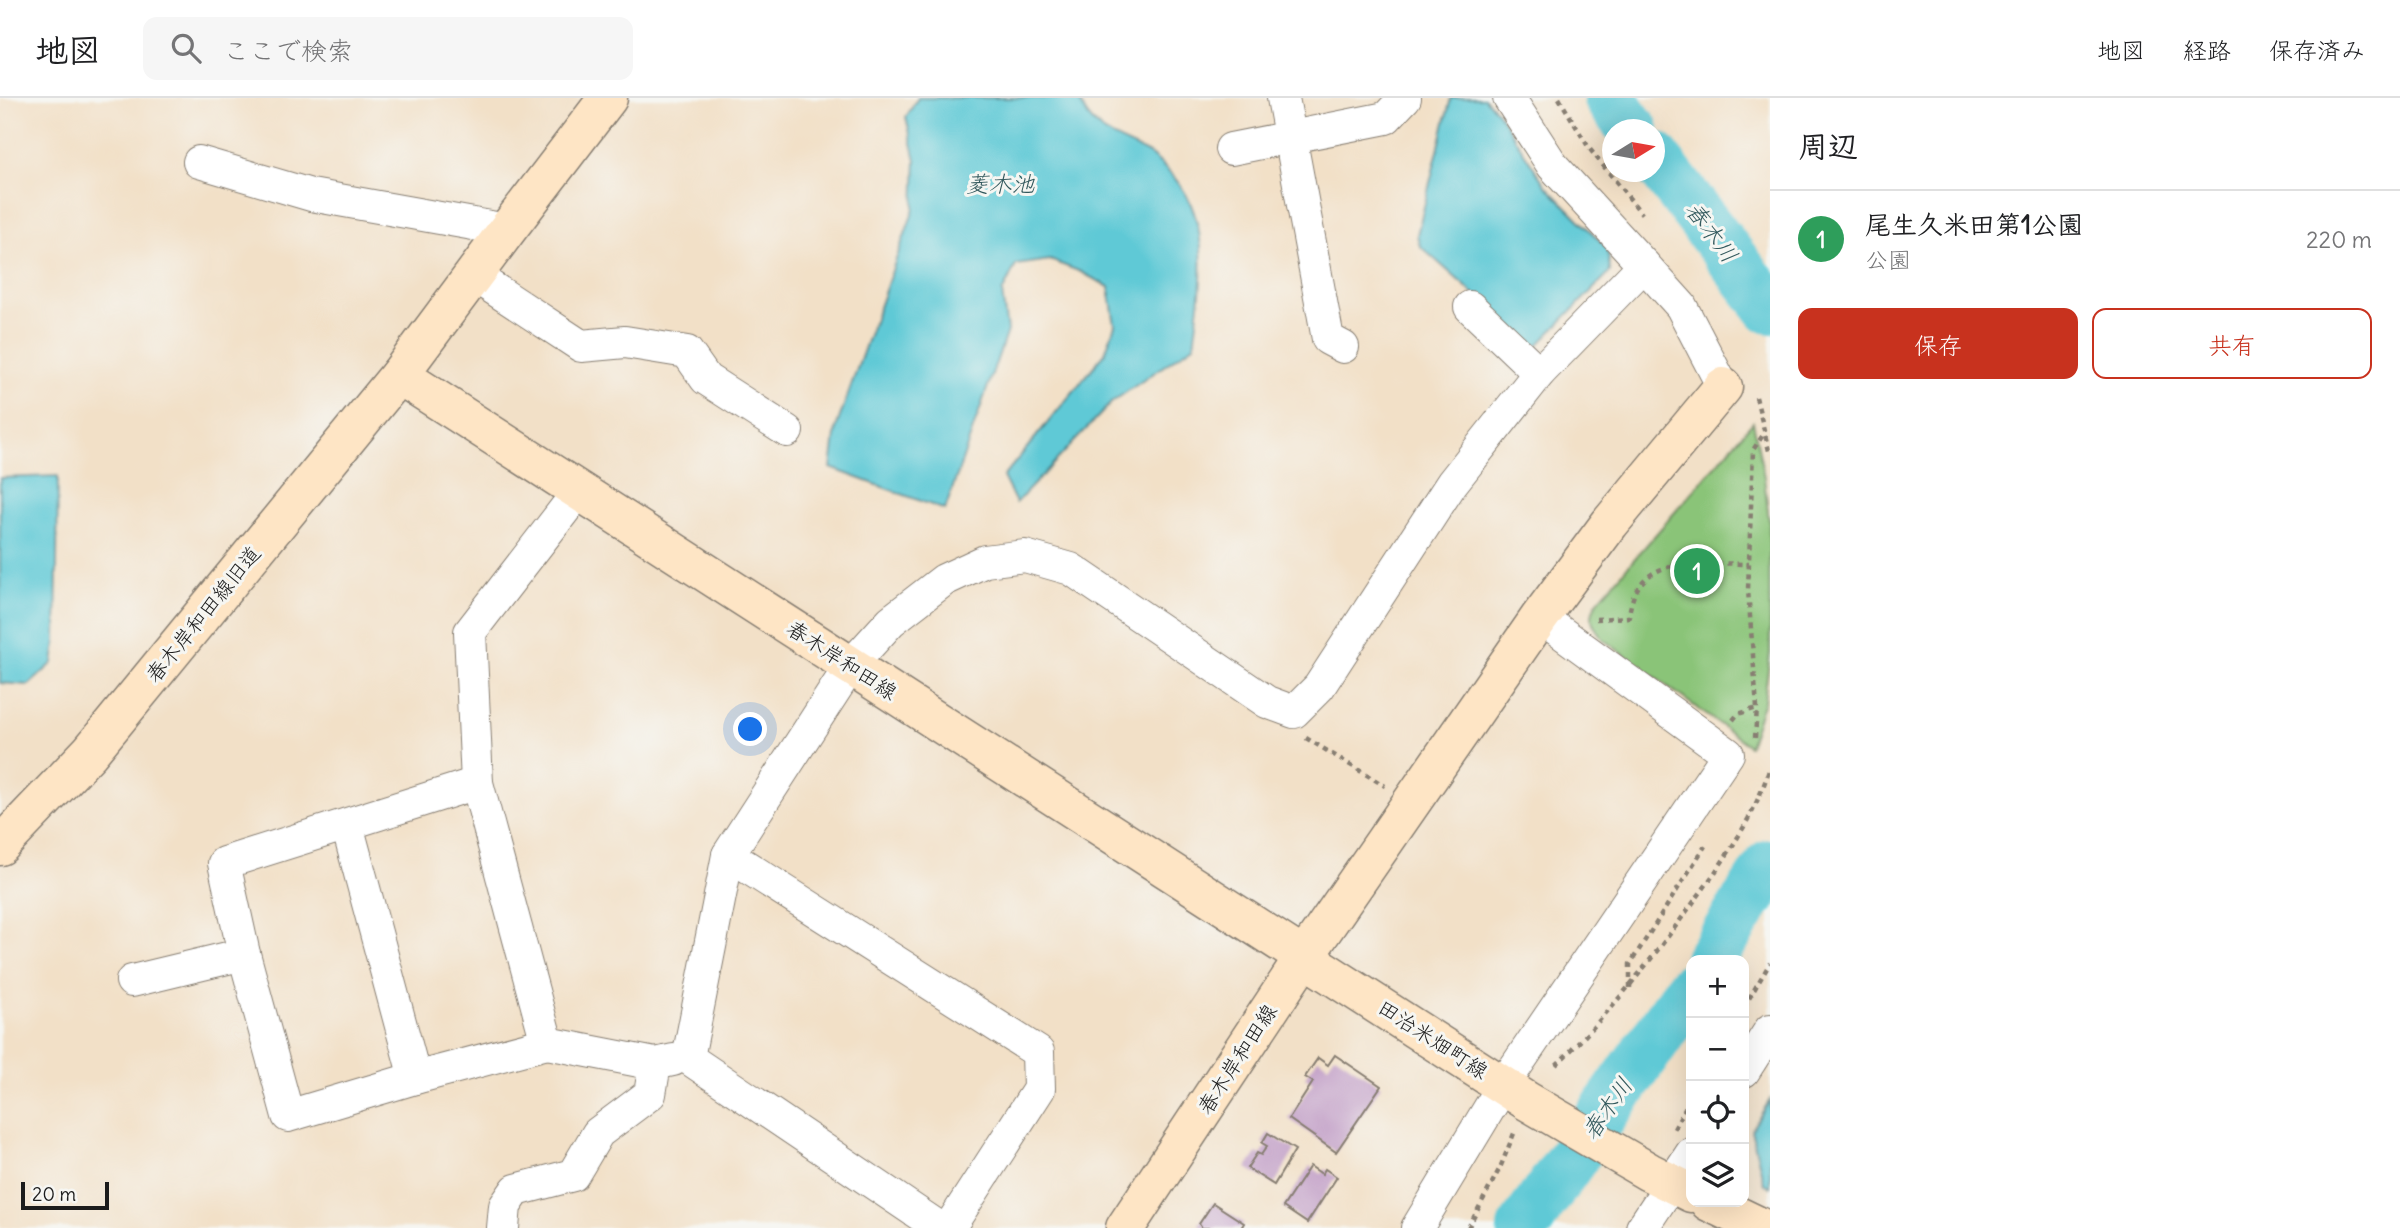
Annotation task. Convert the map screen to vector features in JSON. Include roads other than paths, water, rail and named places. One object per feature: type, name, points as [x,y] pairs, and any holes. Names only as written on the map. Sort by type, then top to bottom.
[{"type":"street","points":[[398,376],[608,98]]},
{"type":"street","points":[[1283,98],[1328,339],[1343,347]]},
{"type":"street","points":[[1231,149],[1291,139],[1348,112],[1386,118],[1405,98]]},
{"type":"street","points":[[1305,956],[1540,617],[1610,523],[1723,387],[1681,306],[1553,166],[1508,98]]},
{"type":"street","points":[[199,162],[311,195],[507,230]]},
{"type":"street","points":[[688,1058],[729,855],[851,665],[891,621],[944,580],[985,561],[1025,556],[1071,569],[1267,702],[1294,712],[1319,687],[1452,483],[1539,373],[1644,265]]},
{"type":"street","points":[[473,275],[581,346],[625,342],[687,352],[706,379],[787,431]]},
{"type":"street","points":[[1470,307],[1539,373]]},
{"type":"street","name":"春木岸和田線","points":[[398,376],[1305,956],[1125,1228]]},
{"type":"street","name":"春木岸和田線旧道","points":[[0,846],[90,752],[398,376]]},
{"type":"street","points":[[547,1043],[477,783],[470,632],[579,491]]},
{"type":"street","points":[[1417,1228],[1515,1092],[1728,754],[1540,617]]},
{"type":"street","points":[[477,783],[224,863],[244,954],[288,1116],[415,1078],[547,1043],[655,1064],[688,1058],[940,1228]]},
{"type":"street","points":[[346,825],[415,1078]]},
{"type":"street","points":[[729,855],[1038,1052],[1039,1089],[949,1228]]},
{"type":"street","points":[[132,981],[244,954]]},
{"type":"street","name":"田治米畑町線","points":[[1305,956],[1561,1121],[1618,1154],[1685,1177]]},
{"type":"street","points":[[1749,1063],[1770,1030]]},
{"type":"street","points":[[503,1228],[505,1206],[516,1190],[573,1175],[598,1133],[650,1094],[655,1064]]},
{"type":"street","points":[[1642,1228],[1685,1177]]},
{"type":"street","points":[[1719,1207],[1763,1228]]},
{"type":"water","name":"菱木池","points":[[918,98],[1078,98],[1098,127],[1150,155],[1168,171],[1183,189],[1193,209],[1199,231],[1200,300],[1194,345],[1112,402],[1016,503],[1003,477],[1105,353],[1115,325],[1109,287],[1050,260],[1016,265],[1002,293],[1007,331],[945,510],[831,468],[836,428],[914,209],[916,160],[906,117]]},
{"type":"water","points":[[1451,98],[1484,98],[1497,111],[1546,186],[1608,249],[1610,272],[1535,348],[1420,246],[1417,235]]},
{"type":"water","points":[[58,476],[56,643],[53,663],[29,685],[0,683],[0,478]]},
{"type":"water","points":[[1770,1100],[1770,1187],[1764,1184],[1751,1130]]},
{"type":"waterway","name":"春木川","points":[[1609,98],[1625,119]]},
{"type":"waterway","name":"春木川","points":[[1665,171],[1770,308]]},
{"type":"waterway","name":"春木川","points":[[1713,955],[1770,865]]},
{"type":"waterway","name":"春木川","points":[[1523,1228],[1686,995]]},
{"type":"place","name":"尾生久米田第1公園","points":[[1697,571]]}]
